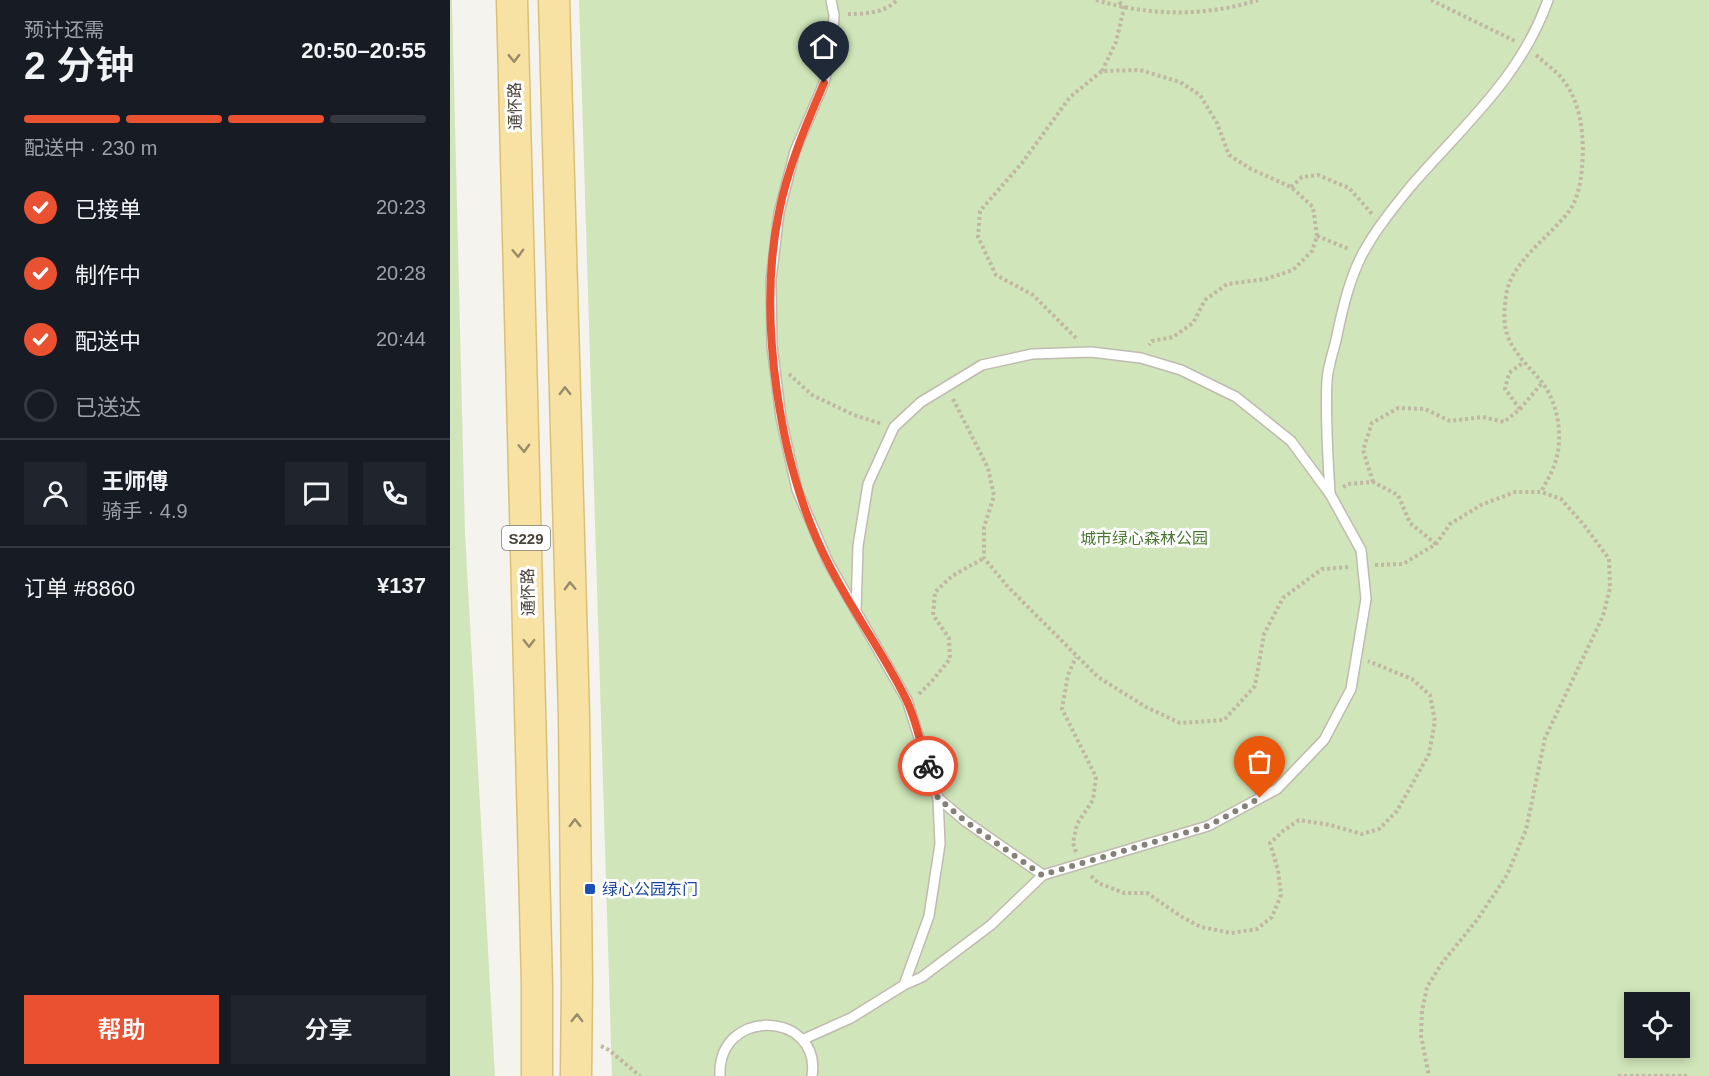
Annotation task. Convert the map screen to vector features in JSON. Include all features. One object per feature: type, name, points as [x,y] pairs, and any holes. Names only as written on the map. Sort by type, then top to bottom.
[{"type":"main road","name":"通怀路","points":[[512,0],[536,937],[537,1076]]},
{"type":"main road","name":"S229","points":[[554,0],[574,716],[576,1076]]},
{"type":"lane","points":[[831,0],[834,15],[832,48],[824,83],[795,150],[779,213],[771,280],[772,346],[781,418],[797,490],[828,562],[907,700],[938,798],[940,844],[929,916],[904,985]]},
{"type":"lane","points":[[1330,494],[1326,434],[1327,377],[1342,310],[1362,254],[1381,224],[1411,186],[1508,78],[1527,48],[1548,0]]},
{"type":"lane","points":[[804,1039],[851,1018],[904,985],[922,977],[991,925],[1042,875],[1208,826],[1277,789],[1324,740],[1351,689],[1366,599],[1361,550],[1330,494],[1291,441],[1236,396],[1181,370],[1141,358],[1091,352],[1032,354],[982,365],[921,402],[894,428],[868,484],[858,546],[856,611]]},
{"type":"lane","points":[[938,798],[965,821],[1042,875]]},
{"type":"lane","points":[[720,1076],[720,1060],[728,1044],[742,1030],[764,1026],[784,1027],[804,1039],[810,1054],[812,1076]]},
{"type":"path","points":[[834,15],[870,14],[897,0]]},
{"type":"path","points":[[1096,0],[1124,8],[1162,13],[1238,6],[1257,0]]},
{"type":"path","points":[[1118,0],[1124,8]]},
{"type":"path","points":[[1431,0],[1527,48],[1558,74],[1578,106],[1584,146],[1580,182],[1572,207],[1554,230],[1524,261],[1507,284],[1504,312],[1508,337],[1524,362],[1542,383],[1552,402],[1559,429],[1556,462],[1541,492]]},
{"type":"path","points":[[1091,352],[1033,295],[996,275],[978,237],[980,211],[1022,163],[1070,97],[1102,71],[1116,42],[1124,8]]},
{"type":"path","points":[[1102,71],[1140,70],[1180,82],[1200,95],[1217,123],[1229,154],[1251,169],[1291,187],[1313,207],[1317,236],[1312,251],[1293,270],[1266,279],[1227,284],[1205,300],[1193,323],[1173,337],[1152,342],[1141,358]]},
{"type":"path","points":[[1291,187],[1302,177],[1318,175],[1349,188],[1381,224]]},
{"type":"path","points":[[1317,236],[1362,254]]},
{"type":"path","points":[[772,346],[786,370],[812,395],[854,415],[894,428]]},
{"type":"path","points":[[1520,409],[1505,389],[1509,373],[1524,362]]},
{"type":"path","points":[[1373,482],[1363,450],[1372,423],[1398,408],[1425,409],[1450,421],[1483,417],[1504,422],[1520,409],[1542,383]]},
{"type":"path","points":[[945,386],[988,468],[994,496],[984,527],[984,558],[1008,588],[1098,677],[1146,706],[1180,723],[1224,720],[1255,686],[1264,634],[1283,598],[1322,569],[1403,564],[1436,544],[1450,524],[1480,505],[1515,492],[1541,492],[1561,500],[1584,525],[1609,559],[1610,588],[1603,616],[1545,738],[1526,830],[1507,875],[1427,987],[1422,1011],[1421,1036],[1429,1076]]},
{"type":"path","points":[[1330,494],[1348,484],[1373,482],[1398,495],[1410,523],[1436,544]]},
{"type":"path","points":[[907,700],[921,693],[950,659],[949,638],[933,615],[935,592],[952,576],[984,558]]},
{"type":"path","points":[[577,1033],[609,1050],[640,1076]]},
{"type":"path","points":[[1618,1076],[1688,1076]]},
{"type":"green space","points":[[450,0],[452,0],[465,533],[495,1076],[450,1076]]},
{"type":"green space","name":"城市绿心森林公园","points":[[579,0],[1709,0],[1709,1076],[612,1076]]},
{"type":"way so far","points":[[928,766],[938,798],[965,821],[1042,875],[1208,826],[1260,798]]},
{"type":"place","name":"绿心公园东门","points":[[590,889]]},
{"type":"route","points":[[824,83],[795,150],[779,213],[771,280],[772,346],[781,418],[797,490],[828,562],[907,700],[928,766]]}]
